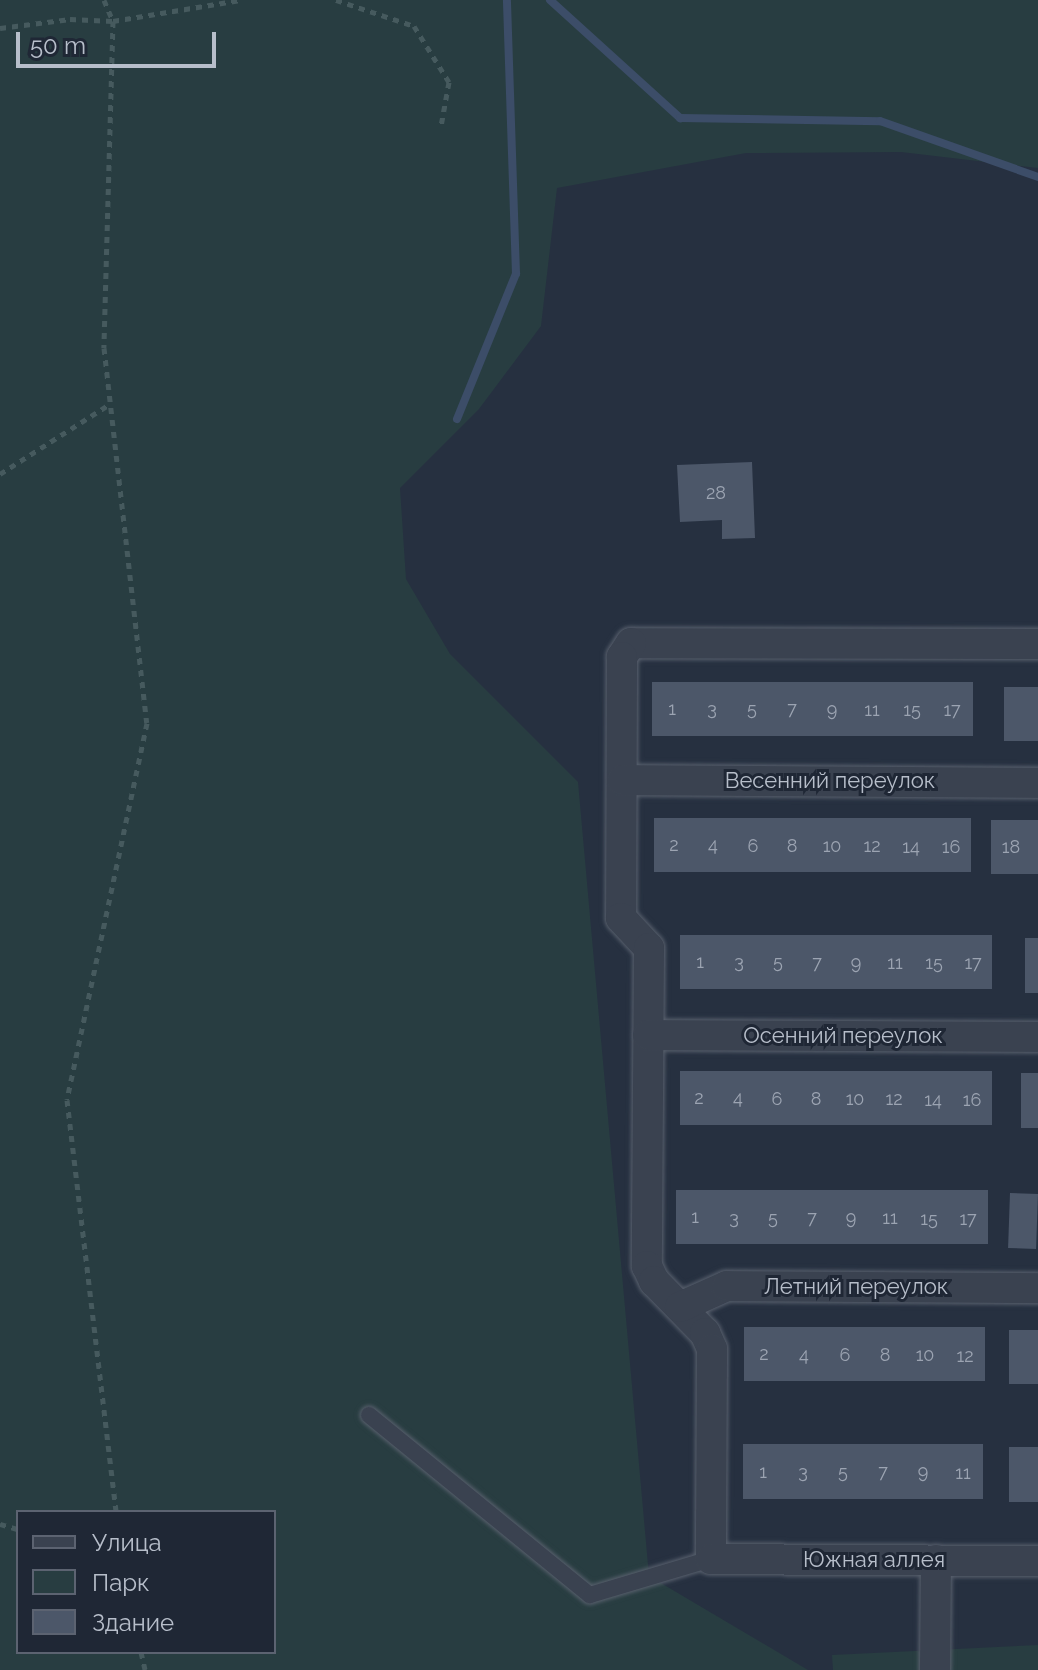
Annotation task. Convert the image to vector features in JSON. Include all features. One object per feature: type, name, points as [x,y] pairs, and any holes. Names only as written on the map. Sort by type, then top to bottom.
[{"type":"street","points":[[711,1559],[712,1349],[705,1333],[654,1281],[647,1266],[648,942],[621,918],[622,657],[631,643],[1038,644]]},
{"type":"street","name":"Весенний переулок","points":[[622,780],[1038,783]]},
{"type":"street","name":"Осенний переулок","points":[[648,1035],[1038,1037]]},
{"type":"street","name":"Летний переулок","points":[[680,1307],[727,1286],[1038,1288]]},
{"type":"street","name":"Южная аллея","points":[[711,1559],[1038,1561]]},
{"type":"street","points":[[935,1670],[936,1560]]},
{"type":"lane","points":[[369,1415],[590,1595],[711,1559]]},
{"type":"path","points":[[104,0],[113,21],[104,348],[147,723],[67,1100],[116,1510]]},
{"type":"path","points":[[0,28],[70,19],[113,21],[240,0]]},
{"type":"path","points":[[336,0],[414,26],[449,82],[441,126]]},
{"type":"path","points":[[0,474],[110,404]]},
{"type":"green space","points":[[0,0],[1038,0],[1038,168],[901,152],[746,153],[557,188],[541,326],[479,409],[400,488],[406,579],[450,654],[578,782],[649,1576],[808,1670],[0,1670]]},
{"type":"green space","points":[[1038,1645],[1038,1670],[833,1670],[832,1655]]},
{"type":"building","points":[[752,462],[755,538],[722,539],[722,520],[680,522],[677,465]]},
{"type":"building","points":[[652,682],[973,682],[973,736],[652,736]]},
{"type":"building","points":[[1004,687],[1038,687],[1038,741],[1004,741]]},
{"type":"building","points":[[654,818],[971,818],[971,872],[654,872]]},
{"type":"building","points":[[991,820],[1038,820],[1038,874],[991,874]]},
{"type":"building","points":[[680,935],[992,935],[992,989],[680,989]]},
{"type":"building","points":[[1025,938],[1038,938],[1038,993],[1025,993]]},
{"type":"building","points":[[680,1071],[992,1071],[992,1125],[680,1125]]},
{"type":"building","points":[[1021,1073],[1038,1073],[1038,1128],[1021,1128]]},
{"type":"building","points":[[676,1190],[988,1190],[988,1244],[676,1244]]},
{"type":"building","points":[[1010,1193],[1038,1194],[1036,1249],[1008,1248]]},
{"type":"building","points":[[744,1327],[985,1327],[985,1381],[744,1381]]},
{"type":"building","points":[[1009,1330],[1038,1330],[1038,1384],[1009,1384]]},
{"type":"building","points":[[743,1444],[983,1444],[983,1499],[743,1499]]},
{"type":"building","points":[[1009,1447],[1038,1447],[1038,1502],[1009,1502]]},
{"type":"waterway","points":[[457,419],[516,274],[507,0]]},
{"type":"waterway","points":[[550,0],[680,118],[880,121],[1038,177]]}]
